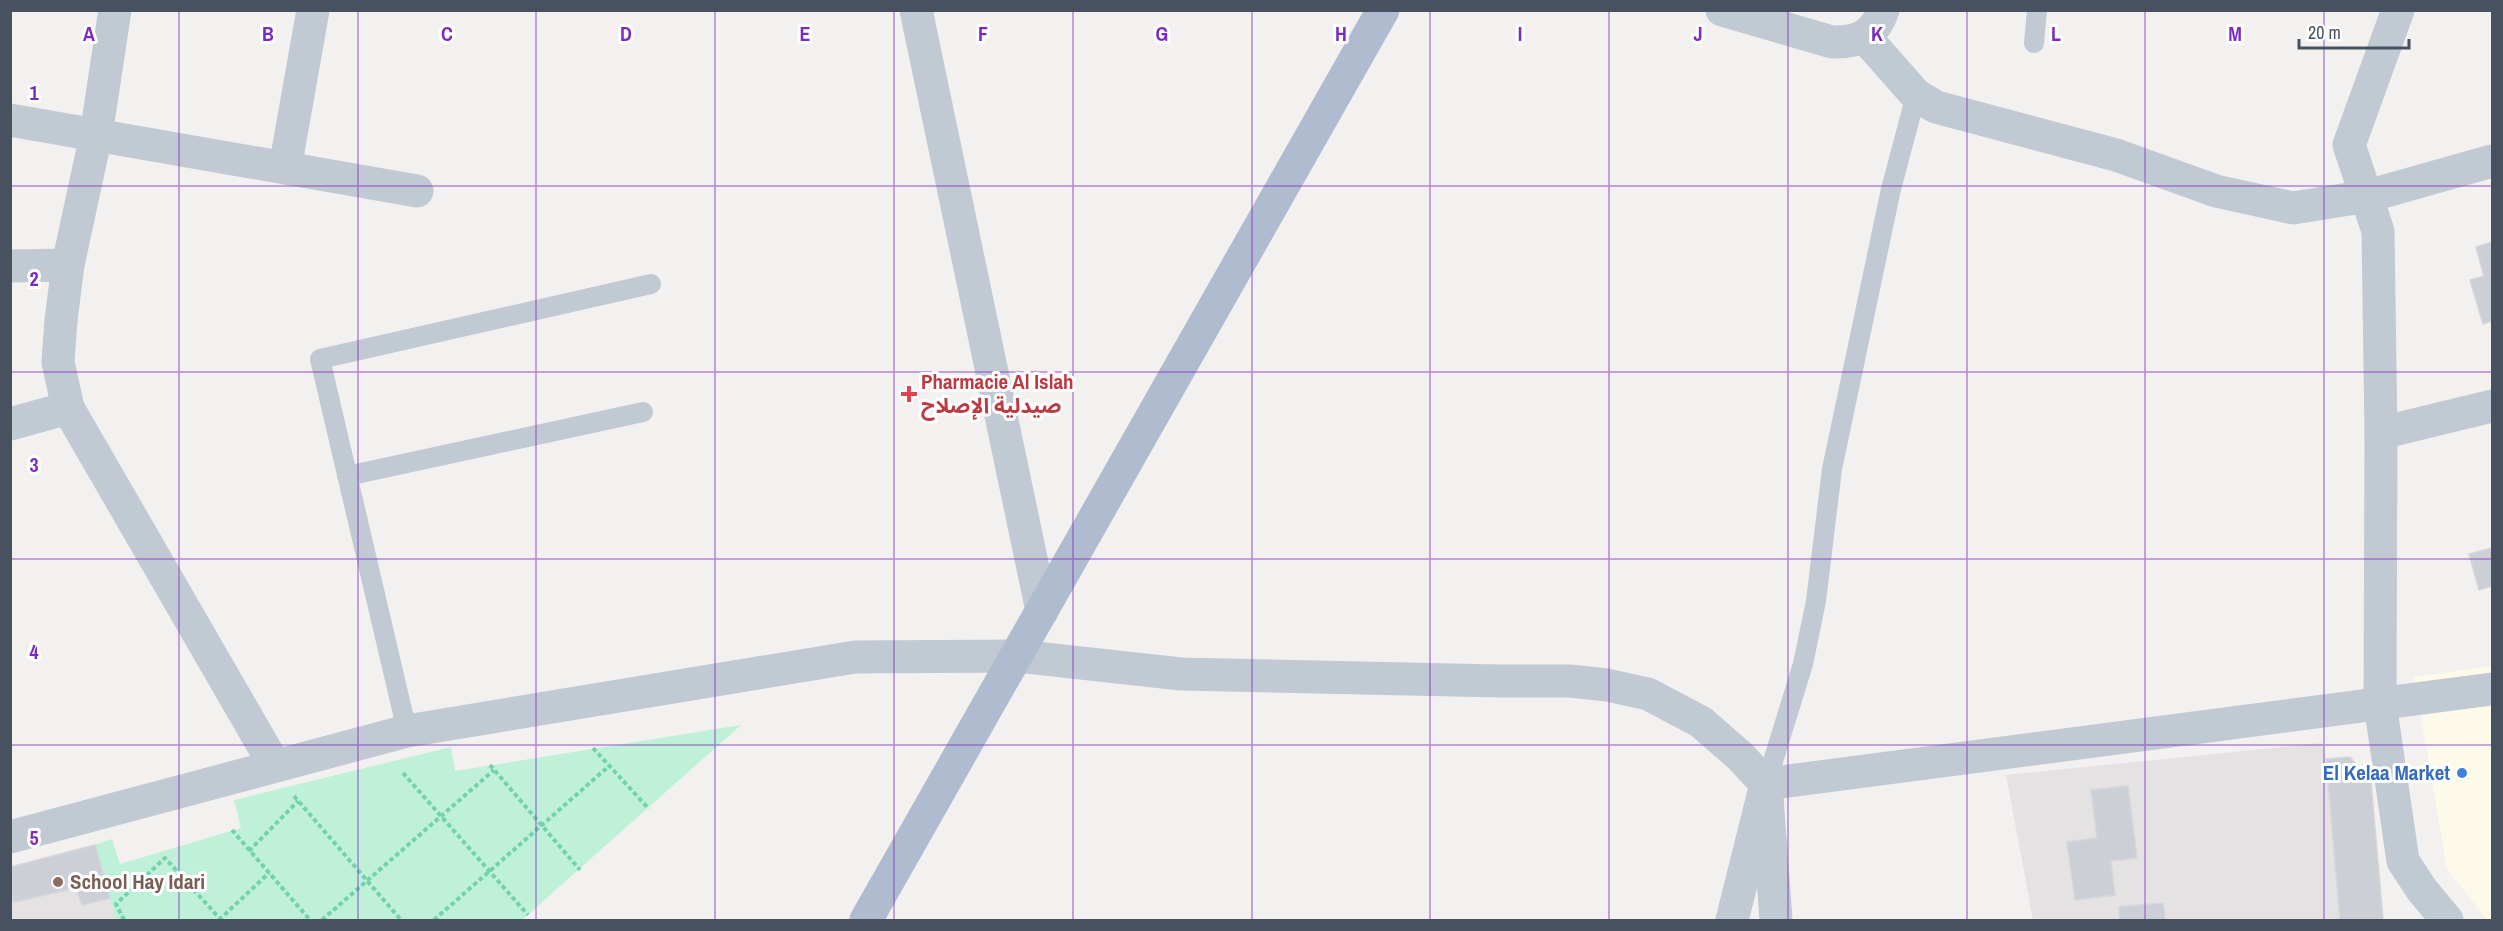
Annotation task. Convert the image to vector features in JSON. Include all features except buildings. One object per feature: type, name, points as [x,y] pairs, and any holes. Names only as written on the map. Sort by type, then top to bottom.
[{"type":"main road","points":[[866,921],[1383,10]]},
{"type":"street","points":[[115,10],[96,135],[68,265],[58,362],[68,408],[275,766]]},
{"type":"street","points":[[285,168],[313,10]]},
{"type":"street","points":[[916,10],[1042,611]]},
{"type":"street","points":[[1722,10],[1832,42],[1846,43],[1874,23],[1916,95],[1936,107],[2116,155],[2216,191],[2294,207],[2368,196],[2493,161]]},
{"type":"street","points":[[2398,10],[2349,145],[2378,231],[2381,433],[2380,703],[2403,861],[2422,890],[2447,921]]},
{"type":"street","points":[[10,120],[417,191]]},
{"type":"street","points":[[10,266],[68,265]]},
{"type":"street","points":[[2381,433],[2493,406]]},
{"type":"street","points":[[10,424],[68,408]]},
{"type":"street","points":[[10,837],[407,731],[855,657],[1017,656],[1181,674],[1570,681],[1607,684],[1648,694],[1701,722],[1728,744],[1766,784],[1776,921]]},
{"type":"street","points":[[1766,784],[2493,689]]},
{"type":"street","points":[[1732,921],[1766,784]]},
{"type":"lane","points":[[2034,43],[2037,10]]},
{"type":"lane","points":[[1766,784],[1803,664],[1816,601],[1832,469],[1890,189],[1916,95]]},
{"type":"lane","points":[[407,731],[320,359],[651,284]]},
{"type":"lane","points":[[347,476],[643,412]]},
{"type":"path","points":[[593,748],[649,809]]},
{"type":"path","points":[[490,765],[580,870]]},
{"type":"path","points":[[275,766],[286,787],[401,921]]},
{"type":"path","points":[[434,921],[609,766]]},
{"type":"path","points":[[322,921],[494,770]]},
{"type":"path","points":[[403,773],[528,915]]},
{"type":"path","points":[[249,851],[298,801]]},
{"type":"path","points":[[232,830],[310,921]]},
{"type":"path","points":[[124,921],[116,904],[165,858],[220,920],[269,873]]},
{"type":"shaded area","name":"El Kelaa Market","points":[[2492,666],[2492,920],[2487,920],[2447,869],[2414,677]]},
{"type":"shaded area","points":[[2322,743],[2326,759],[2340,920],[2033,920],[2006,775]]},
{"type":"shaded area","name":"School Hay Idari","points":[[95,845],[116,920],[11,920],[11,867]]},
{"type":"green space","points":[[741,725],[522,920],[116,920],[95,845],[112,839],[120,864],[241,828],[234,800],[451,747],[455,771]]},
{"type":"place","name":"Pharmacie Al Islah صيدلية الإصلاح","points":[[909,394]]},
{"type":"place","name":"El Kelaa Market","points":[[2462,773]]},
{"type":"place","name":"School Hay Idari","points":[[58,882]]}]
